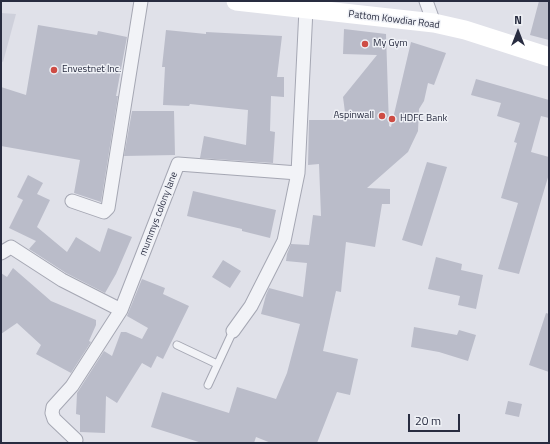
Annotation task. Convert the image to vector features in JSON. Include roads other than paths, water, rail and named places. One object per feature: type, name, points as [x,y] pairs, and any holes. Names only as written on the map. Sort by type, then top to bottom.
[{"type":"main road","name":"Pattom Kowdiar Road","points":[[236,1],[434,23],[465,30],[549,57]]},
{"type":"street","points":[[72,201],[104,212],[108,208],[142,1]]},
{"type":"street","points":[[426,1],[434,23]]},
{"type":"street","points":[[233,331],[251,306],[284,241],[298,173],[306,9]]},
{"type":"street","name":"mummys colony lane","points":[[121,310],[178,164],[298,173]]},
{"type":"street","points":[[1,253],[11,247],[62,280],[121,310],[72,386],[53,407],[52,413],[54,419],[76,440]]},
{"type":"lane","points":[[208,385],[233,331]]},
{"type":"lane","points":[[177,345],[218,364]]},
{"type":"place","name":"My Gym","points":[[365,44]]},
{"type":"place","name":"Envestnet Inc.","points":[[54,70]]},
{"type":"place","name":"Aspinwall","points":[[382,116]]},
{"type":"place","name":"HDFC Bank","points":[[392,119]]}]
